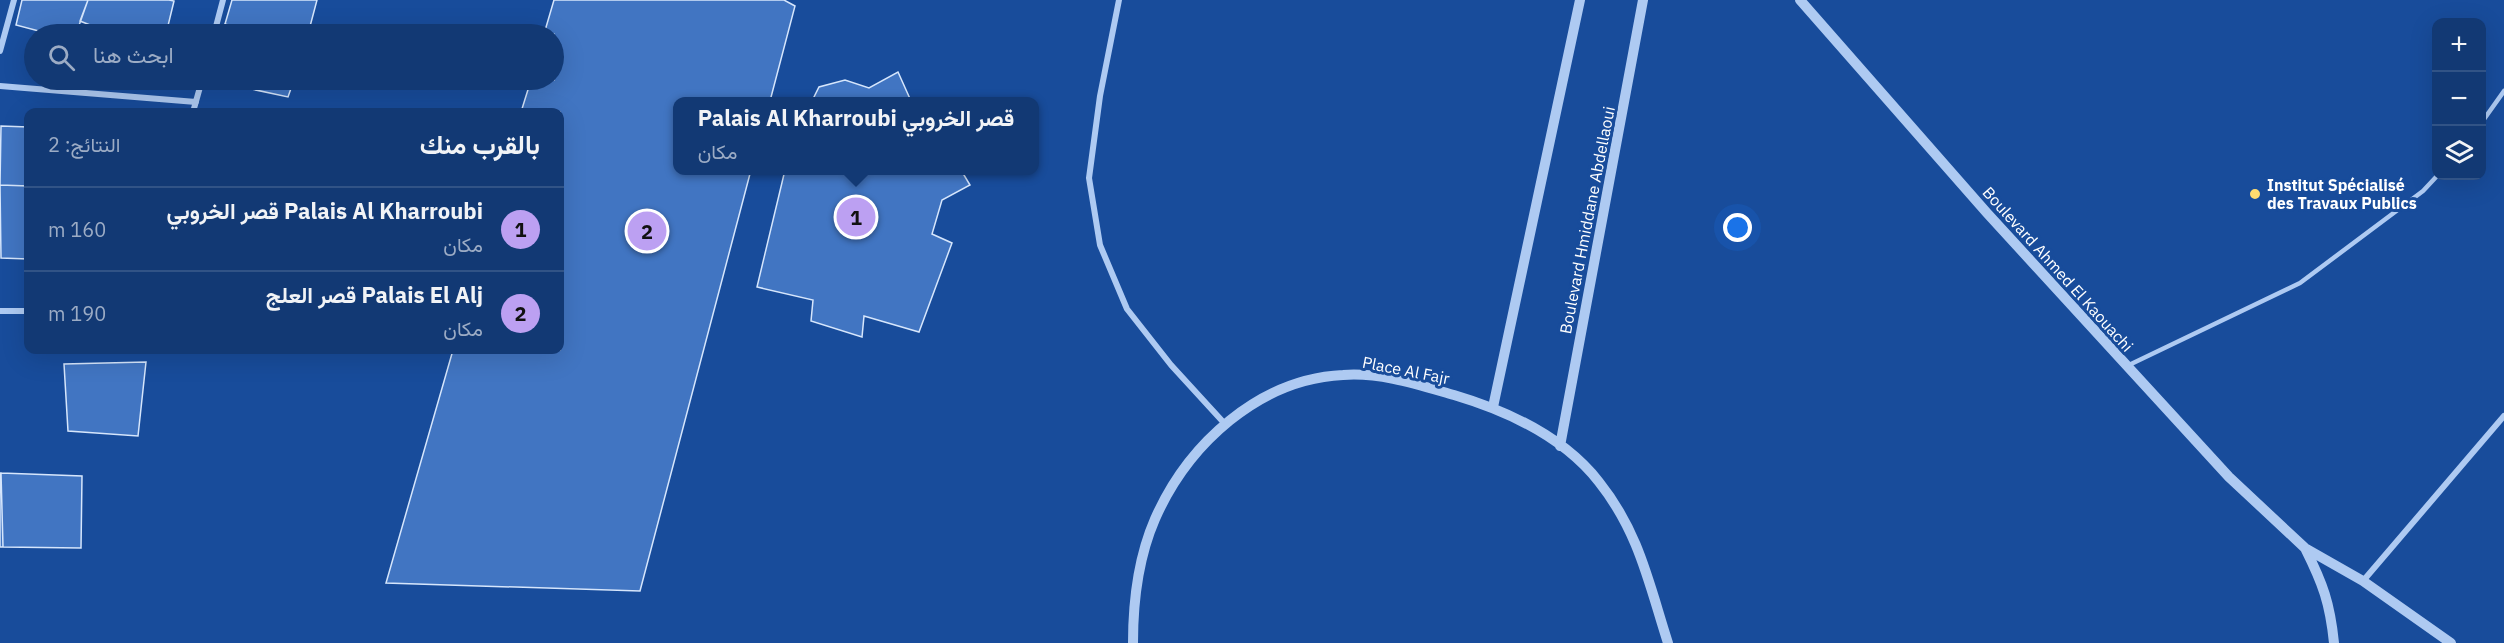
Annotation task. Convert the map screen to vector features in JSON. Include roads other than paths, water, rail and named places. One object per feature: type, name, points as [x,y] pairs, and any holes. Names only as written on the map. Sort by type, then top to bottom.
[{"type":"street","points":[[0,51],[14,0]]},
{"type":"street","points":[[217,24],[223,0]]},
{"type":"street","points":[[1119,0],[1100,96],[1089,178],[1100,245],[1127,309],[1171,365],[1225,424]]},
{"type":"street","points":[[1493,407],[1581,0]]},
{"type":"street","name":"Boulevard Hmiddane Abdellaoui","points":[[1560,446],[1643,0]]},
{"type":"street","name":"Boulevard Ahmed El Kaouachi","points":[[1800,0],[1987,213],[2229,477],[2305,548],[2363,581],[2451,643]]},
{"type":"street","points":[[0,86],[24,88]]},
{"type":"street","points":[[49,90],[196,102]]},
{"type":"street","points":[[194,108],[199,90]]},
{"type":"street","points":[[0,311],[24,311]]},
{"type":"street","name":"Place Al Fajr","points":[[1133,643],[1139,571],[1155,520],[1180,474],[1225,424],[1264,397],[1286,387],[1343,374],[1401,381],[1493,407],[1533,428],[1583,465],[1599,481],[1640,550],[1668,643]]},
{"type":"street","points":[[2363,581],[2504,416]]},
{"type":"street","name":"Boulevard Ahmed El Kaouachi","points":[[2305,548],[2320,579],[2330,609],[2334,643]]},
{"type":"lane","points":[[2486,115],[2504,91]]},
{"type":"lane","points":[[2126,366],[2300,283],[2423,191],[2433,180]]},
{"type":"place","name":"Institut Spécialisé des Travaux Publics","points":[[2255,194]]},
{"type":"place","name":"Palais Al Kharroubi قصر الخروبي","points":[[856,217]]},
{"type":"place","name":"Palais El Alj قصر العلج","points":[[647,231]]}]
